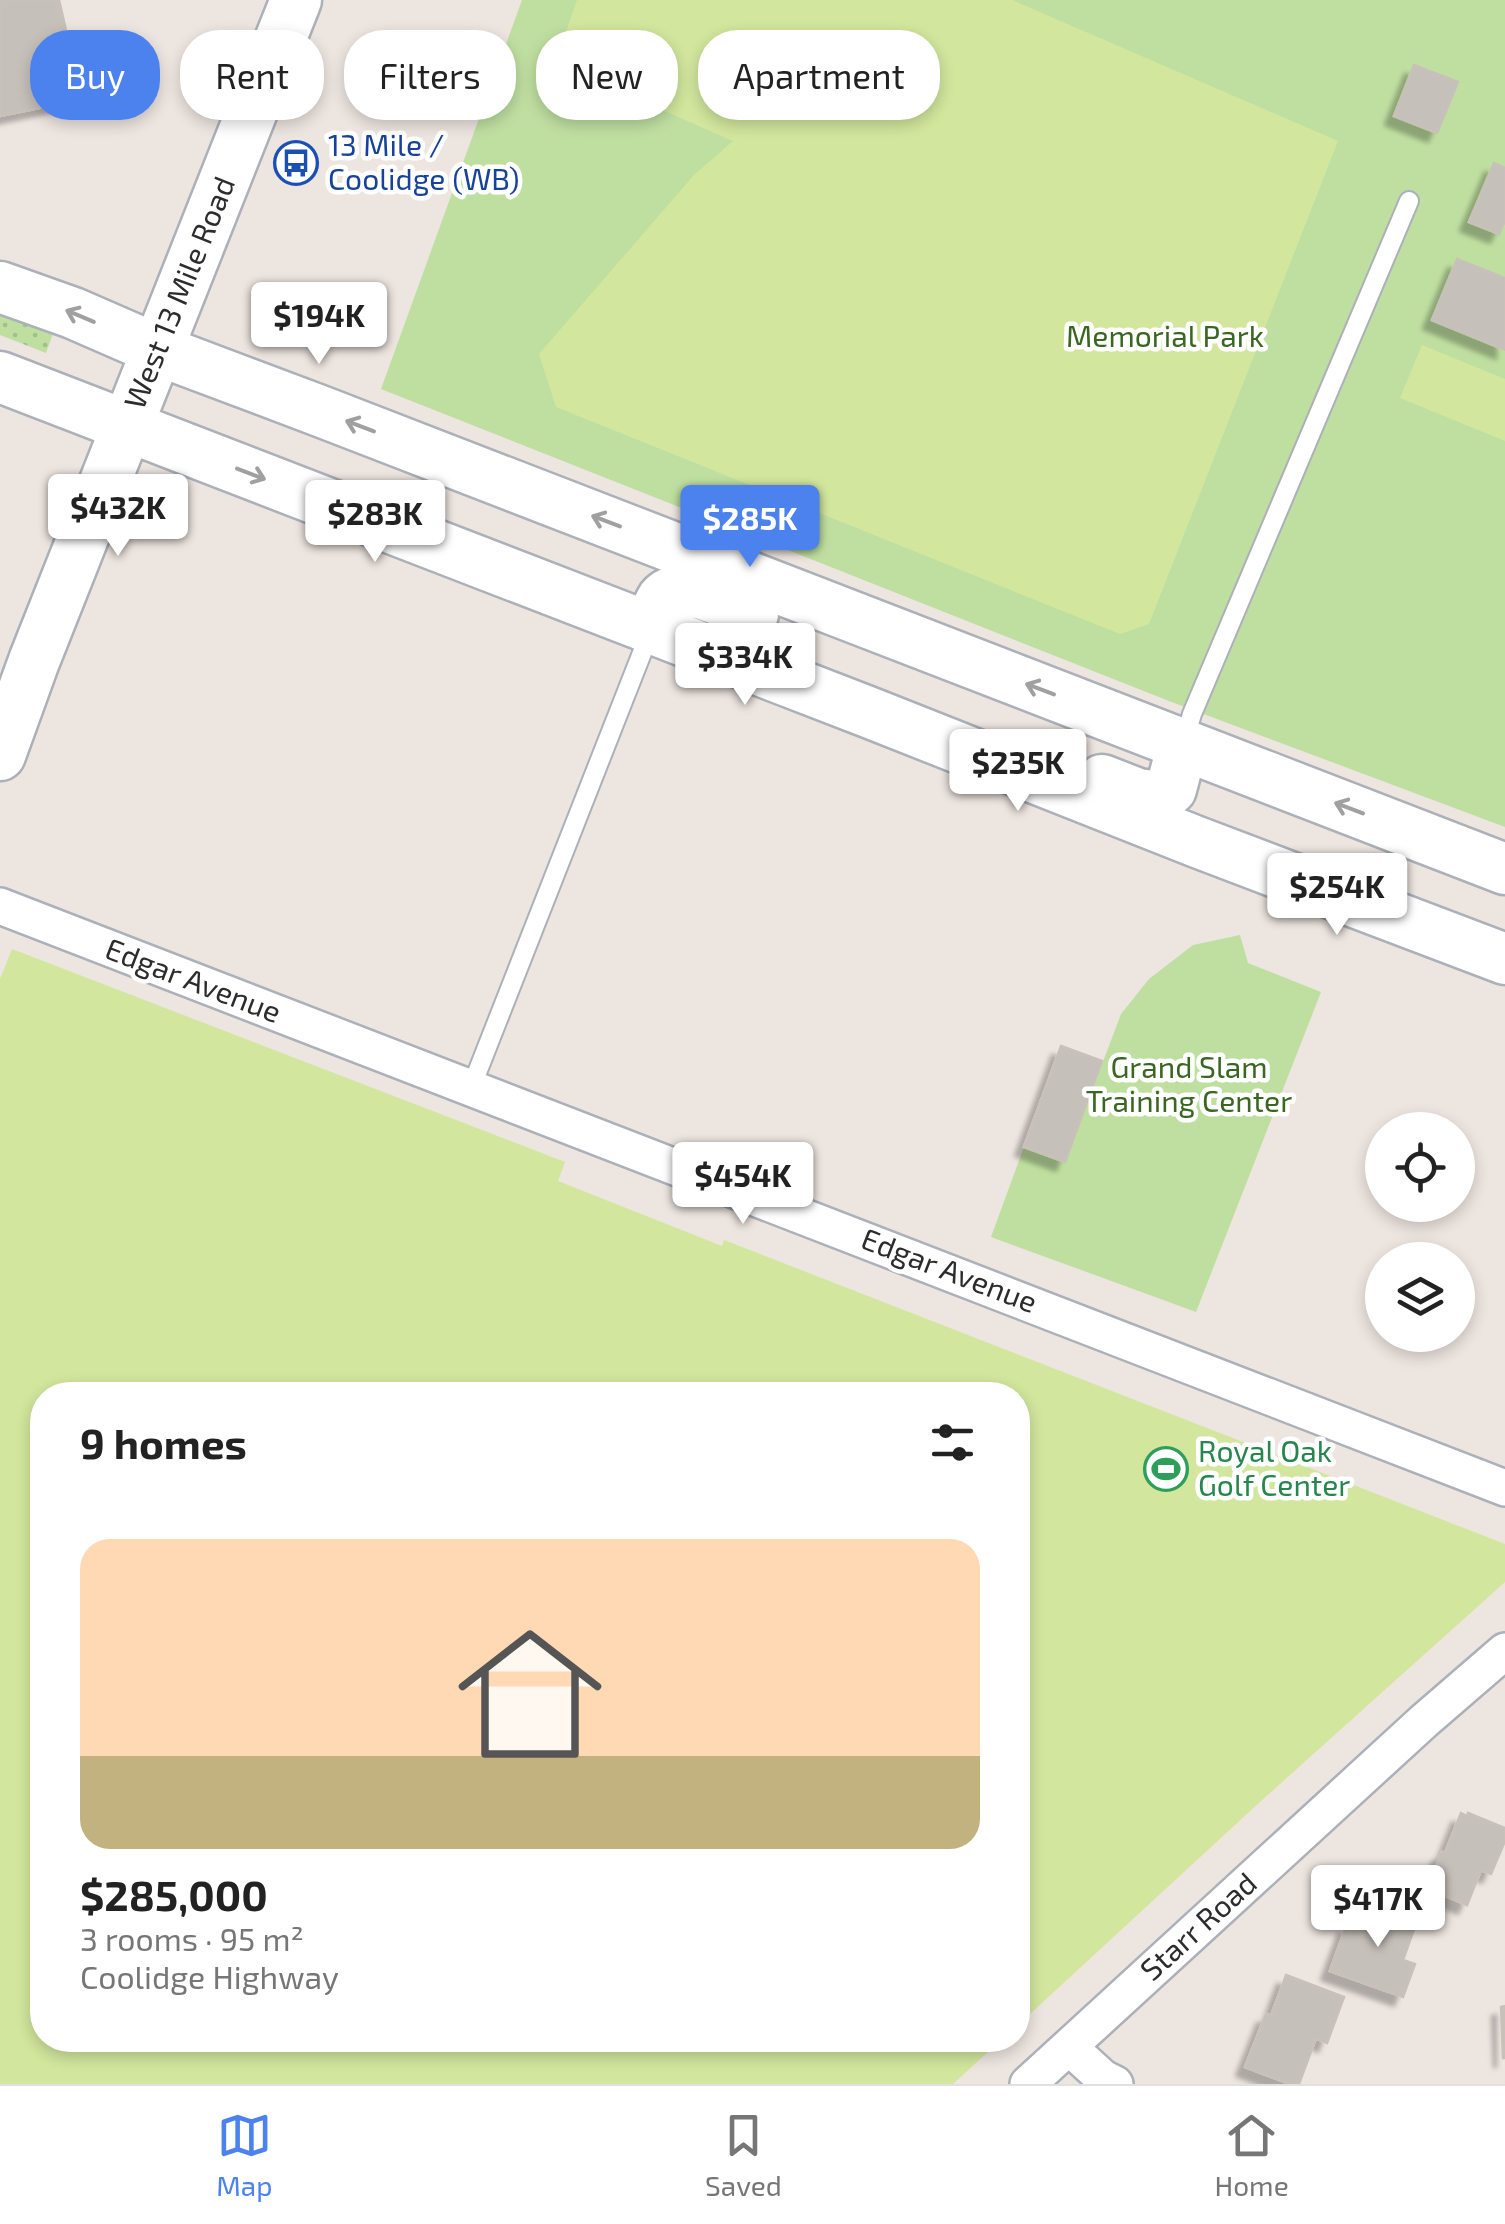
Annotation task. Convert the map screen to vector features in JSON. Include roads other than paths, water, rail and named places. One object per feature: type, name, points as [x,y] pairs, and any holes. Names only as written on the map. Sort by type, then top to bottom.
[{"type":"main road","name":"West 13 Mile Road","points":[[0,755],[296,0]]},
{"type":"main road","points":[[0,287],[1505,869]]},
{"type":"main road","points":[[0,376],[1505,960]]},
{"type":"main road","points":[[651,629],[662,600],[670,592],[691,590],[820,640],[923,643]]},
{"type":"main road","points":[[868,712],[958,724],[1149,797],[1160,798],[1171,789],[1183,744]]},
{"type":"street","name":"Edgar Avenue","points":[[0,906],[1505,1488]]},
{"type":"street","name":"Starr Road","points":[[1028,2084],[1505,1651]]},
{"type":"street","points":[[1069,2047],[1114,2084]]},
{"type":"lane","points":[[1183,744],[1192,714],[1409,201]]},
{"type":"lane","points":[[471,1088],[651,629]]},
{"type":"place","name":"13 Mile / Coolidge (WB)","points":[[296,163]]},
{"type":"place","name":"Royal Oak Golf Center","points":[[1166,1469]]},
{"type":"park label","name":"Memorial Park","points":[[1165,337]]},
{"type":"park label","name":"Grand Slam Training Center","points":[[1189,1085]]}]
